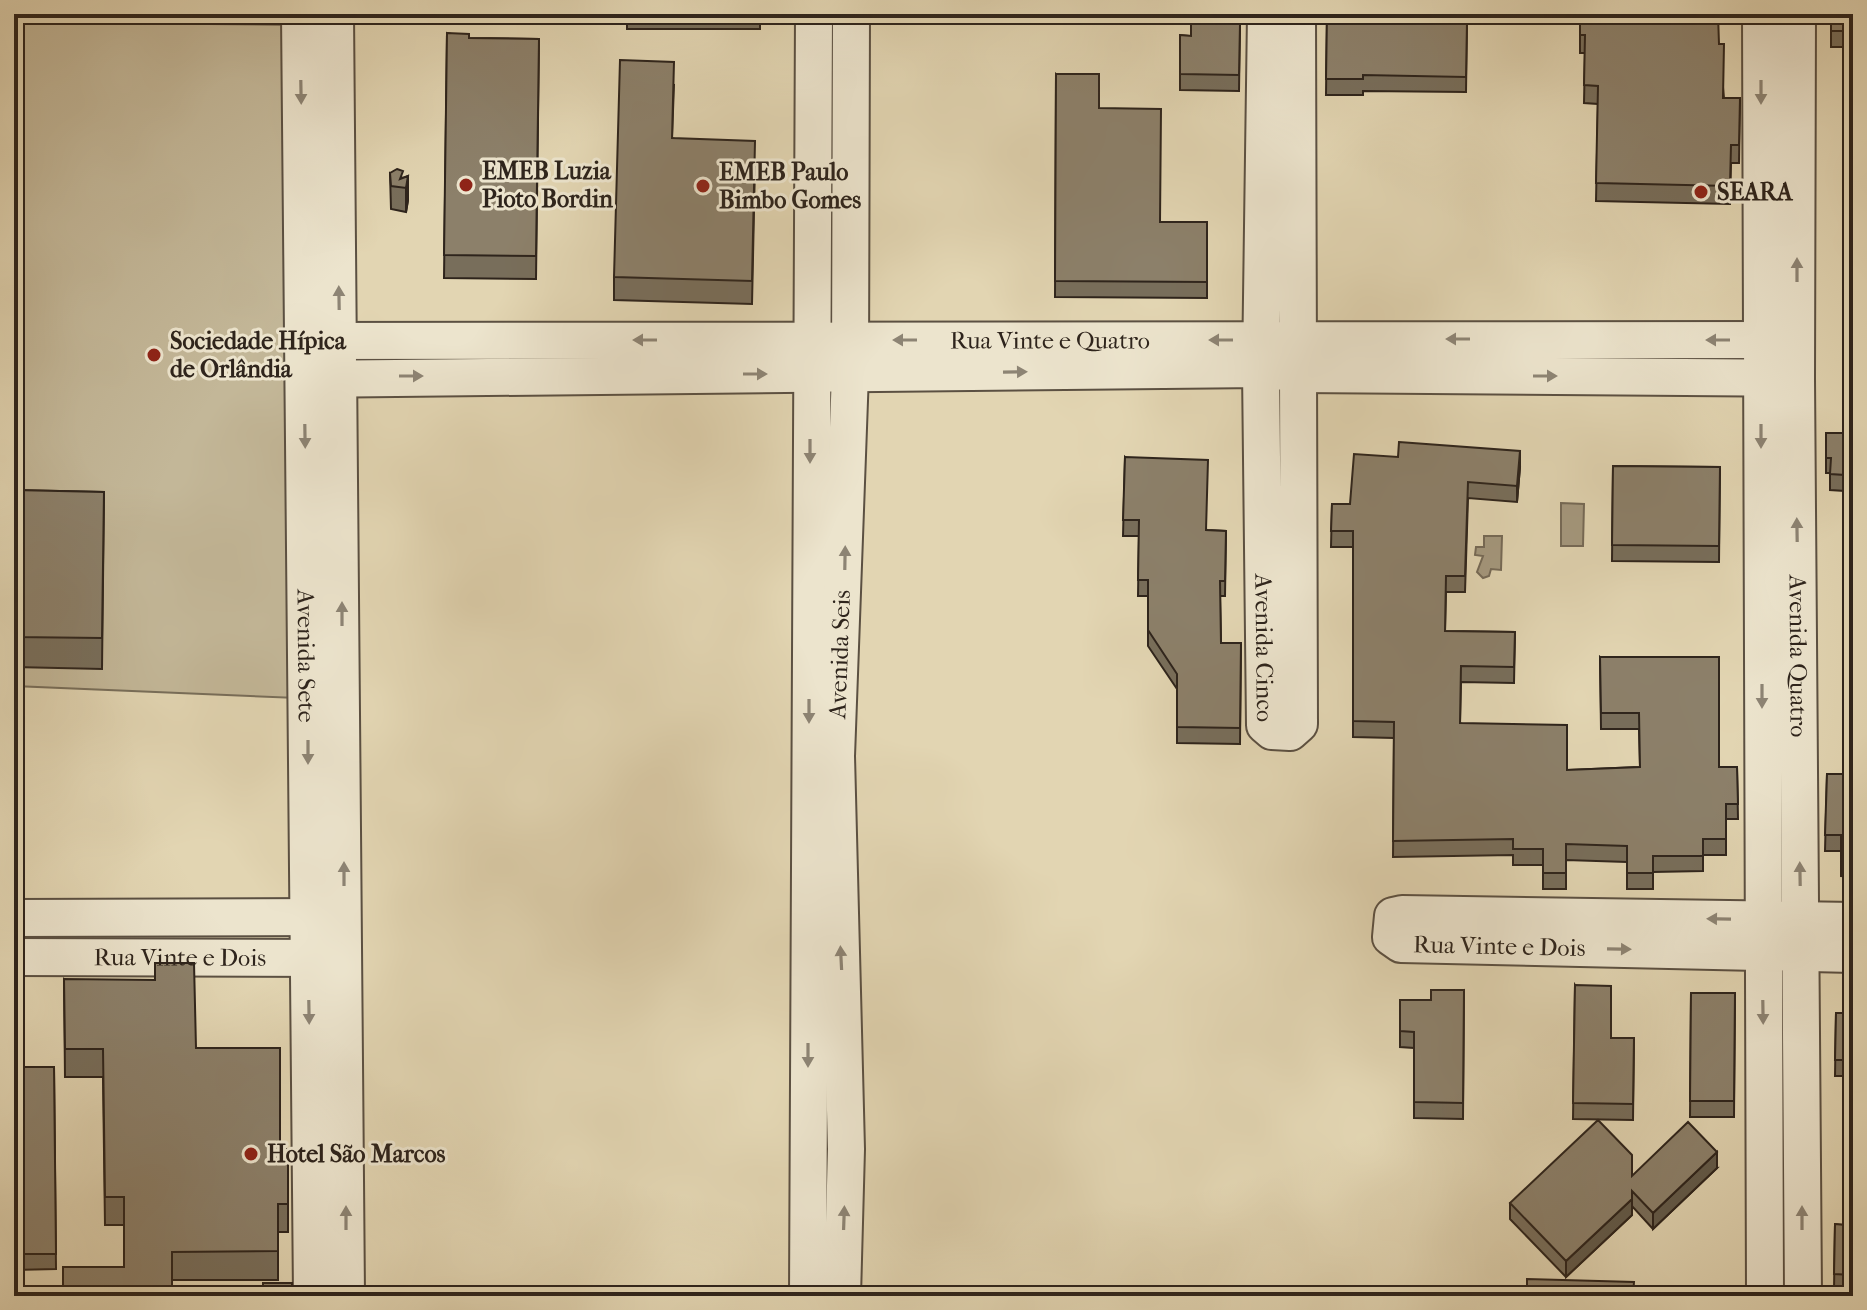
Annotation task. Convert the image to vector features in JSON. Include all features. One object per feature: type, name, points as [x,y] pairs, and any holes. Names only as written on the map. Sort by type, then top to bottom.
[{"type":"street","name":"Avenida Sete","points":[[300,14],[304,341],[322,378],[326,958],[312,1296]]},
{"type":"street","name":"Avenida Sete","points":[[322,378],[340,340],[335,14]]},
{"type":"street","name":"Avenida Seis","points":[[808,1296],[814,14]]},
{"type":"street","name":"Avenida Seis","points":[[842,1296],[846,1149],[836,756],[850,357],[851,14]]},
{"type":"street","name":"Avenida Cinco","points":[[1266,14],[1261,354],[1265,725],[1277,732],[1294,731],[1299,724],[1297,14]]},
{"type":"street","name":"Avenida Quatro","points":[[1761,14],[1779,340]]},
{"type":"street","name":"Avenida Quatro","points":[[1765,1296],[1763,936],[1779,340],[1797,14]]},
{"type":"street","name":"Rua Vinte e Quatro","points":[[304,341],[850,357],[1261,354],[1299,338],[1779,340]]},
{"type":"street","name":"Rua Vinte e Quatro","points":[[1261,354],[1299,374],[1778,378]]},
{"type":"street","name":"Rua Vinte e Quatro","points":[[322,378],[811,357]]},
{"type":"street","name":"Avenida Quatro","points":[[1778,378],[1801,937],[1803,1296]]},
{"type":"street","name":"Rua Vinte e Dois","points":[[1763,936],[1401,944],[1391,937],[1393,916],[1402,914],[1801,937],[1853,954]]},
{"type":"street","name":"Rua Vinte e Dois","points":[[14,918],[326,917]]},
{"type":"street","name":"Rua Vinte e Dois","points":[[1801,937],[1853,921]]},
{"type":"street","name":"Rua Vinte e Dois","points":[[14,957],[326,958]]},
{"type":"street","name":"Avenida Sete","points":[[326,958],[346,1296]]},
{"type":"shaded area","name":"Sociedade Hípica de Orlândia","points":[[14,22],[291,25],[297,698],[14,686]]},
{"type":"shaded area","points":[[14,406],[22,406],[21,481],[14,481]]},
{"type":"shaded area","points":[[1561,503],[1584,504],[1583,546],[1561,546]]},
{"type":"shaded area","points":[[1484,536],[1502,536],[1501,570],[1491,569],[1489,576],[1483,578],[1477,572],[1483,556],[1475,555],[1476,547],[1484,547]]},
{"type":"building","points":[[1327,14],[1423,14],[1423,21],[1467,22],[1466,77],[1363,75],[1363,79],[1326,79]]},
{"type":"building","points":[[1580,14],[1718,14],[1719,44],[1724,44],[1723,98],[1740,98],[1739,145],[1731,145],[1730,186],[1596,183],[1598,86],[1584,85],[1585,35],[1580,35]]},
{"type":"building","points":[[1831,14],[1853,14],[1853,31],[1831,31]]},
{"type":"building","points":[[1191,24],[1240,24],[1239,75],[1180,74],[1180,35],[1191,36]]},
{"type":"building","points":[[447,33],[469,34],[469,38],[539,39],[536,256],[444,255]]},
{"type":"building","points":[[620,60],[674,62],[672,138],[755,141],[752,281],[614,277]]},
{"type":"building","points":[[1056,74],[1099,74],[1099,108],[1161,109],[1160,222],[1207,222],[1207,282],[1055,281]]},
{"type":"building","points":[[397,169],[403,171],[400,179],[408,176],[406,188],[391,186],[390,173]]},
{"type":"building","points":[[1847,391],[1853,391],[1853,609],[1848,608],[1851,528],[1844,528],[1845,475],[1830,474],[1831,458],[1826,458],[1826,433],[1847,433]]},
{"type":"building","points":[[1399,442],[1520,451],[1517,486],[1468,482],[1465,576],[1446,576],[1445,631],[1515,632],[1514,667],[1461,666],[1460,723],[1567,725],[1567,770],[1640,767],[1639,713],[1601,713],[1600,657],[1719,657],[1719,767],[1737,767],[1738,804],[1726,804],[1726,839],[1703,839],[1703,856],[1653,856],[1653,873],[1627,873],[1627,846],[1566,844],[1566,873],[1543,873],[1543,849],[1513,849],[1513,839],[1393,841],[1394,722],[1353,721],[1353,531],[1331,531],[1332,504],[1350,504],[1354,454],[1398,457]]},
{"type":"building","points":[[1125,457],[1208,460],[1206,530],[1226,531],[1225,581],[1220,581],[1221,643],[1241,643],[1240,728],[1177,727],[1177,674],[1148,630],[1148,580],[1138,580],[1139,520],[1123,520]]},
{"type":"building","points":[[1613,466],[1720,467],[1719,546],[1612,545]]},
{"type":"building","points":[[14,490],[104,492],[102,638],[14,637]]},
{"type":"building","points":[[1827,774],[1853,774],[1853,861],[1841,860],[1841,835],[1825,835]]},
{"type":"building","points":[[155,963],[194,963],[196,1048],[280,1048],[280,1149],[288,1149],[288,1204],[278,1204],[278,1251],[172,1252],[172,1296],[63,1296],[63,1267],[124,1267],[124,1197],[105,1197],[103,1049],[65,1049],[64,979],[155,980]]},
{"type":"building","points":[[1575,985],[1611,986],[1611,1038],[1634,1038],[1633,1104],[1573,1103]]},
{"type":"building","points":[[1431,990],[1464,990],[1463,1103],[1414,1102],[1414,1032],[1400,1031],[1400,1000],[1431,1000]]},
{"type":"building","points":[[1691,993],[1735,993],[1734,1101],[1690,1101]]},
{"type":"building","points":[[1851,1003],[1853,1060],[1835,1060],[1836,1013],[1851,1013]]},
{"type":"building","points":[[14,1067],[54,1067],[56,1254],[14,1254]]},
{"type":"building","points":[[1598,1120],[1632,1155],[1632,1176],[1688,1122],[1717,1152],[1653,1213],[1632,1191],[1632,1199],[1566,1261],[1510,1203]]},
{"type":"building","points":[[1847,1157],[1853,1158],[1853,1275],[1834,1274],[1835,1224],[1845,1225]]},
{"type":"building","points":[[1527,1279],[1634,1282],[1633,1296],[1527,1296]]},
{"type":"building","points":[[263,1283],[292,1283],[292,1296],[263,1296]]},
{"type":"place","name":"EMEB Luzia Pioto Bordin","points":[[466,185]]},
{"type":"place","name":"EMEB Paulo Bimbo Gomes","points":[[703,186]]},
{"type":"place","name":"SEARA","points":[[1701,192]]},
{"type":"place","name":"Sociedade Hípica de Orlândia","points":[[154,355]]},
{"type":"place","name":"Hotel São Marcos","points":[[251,1154]]}]
